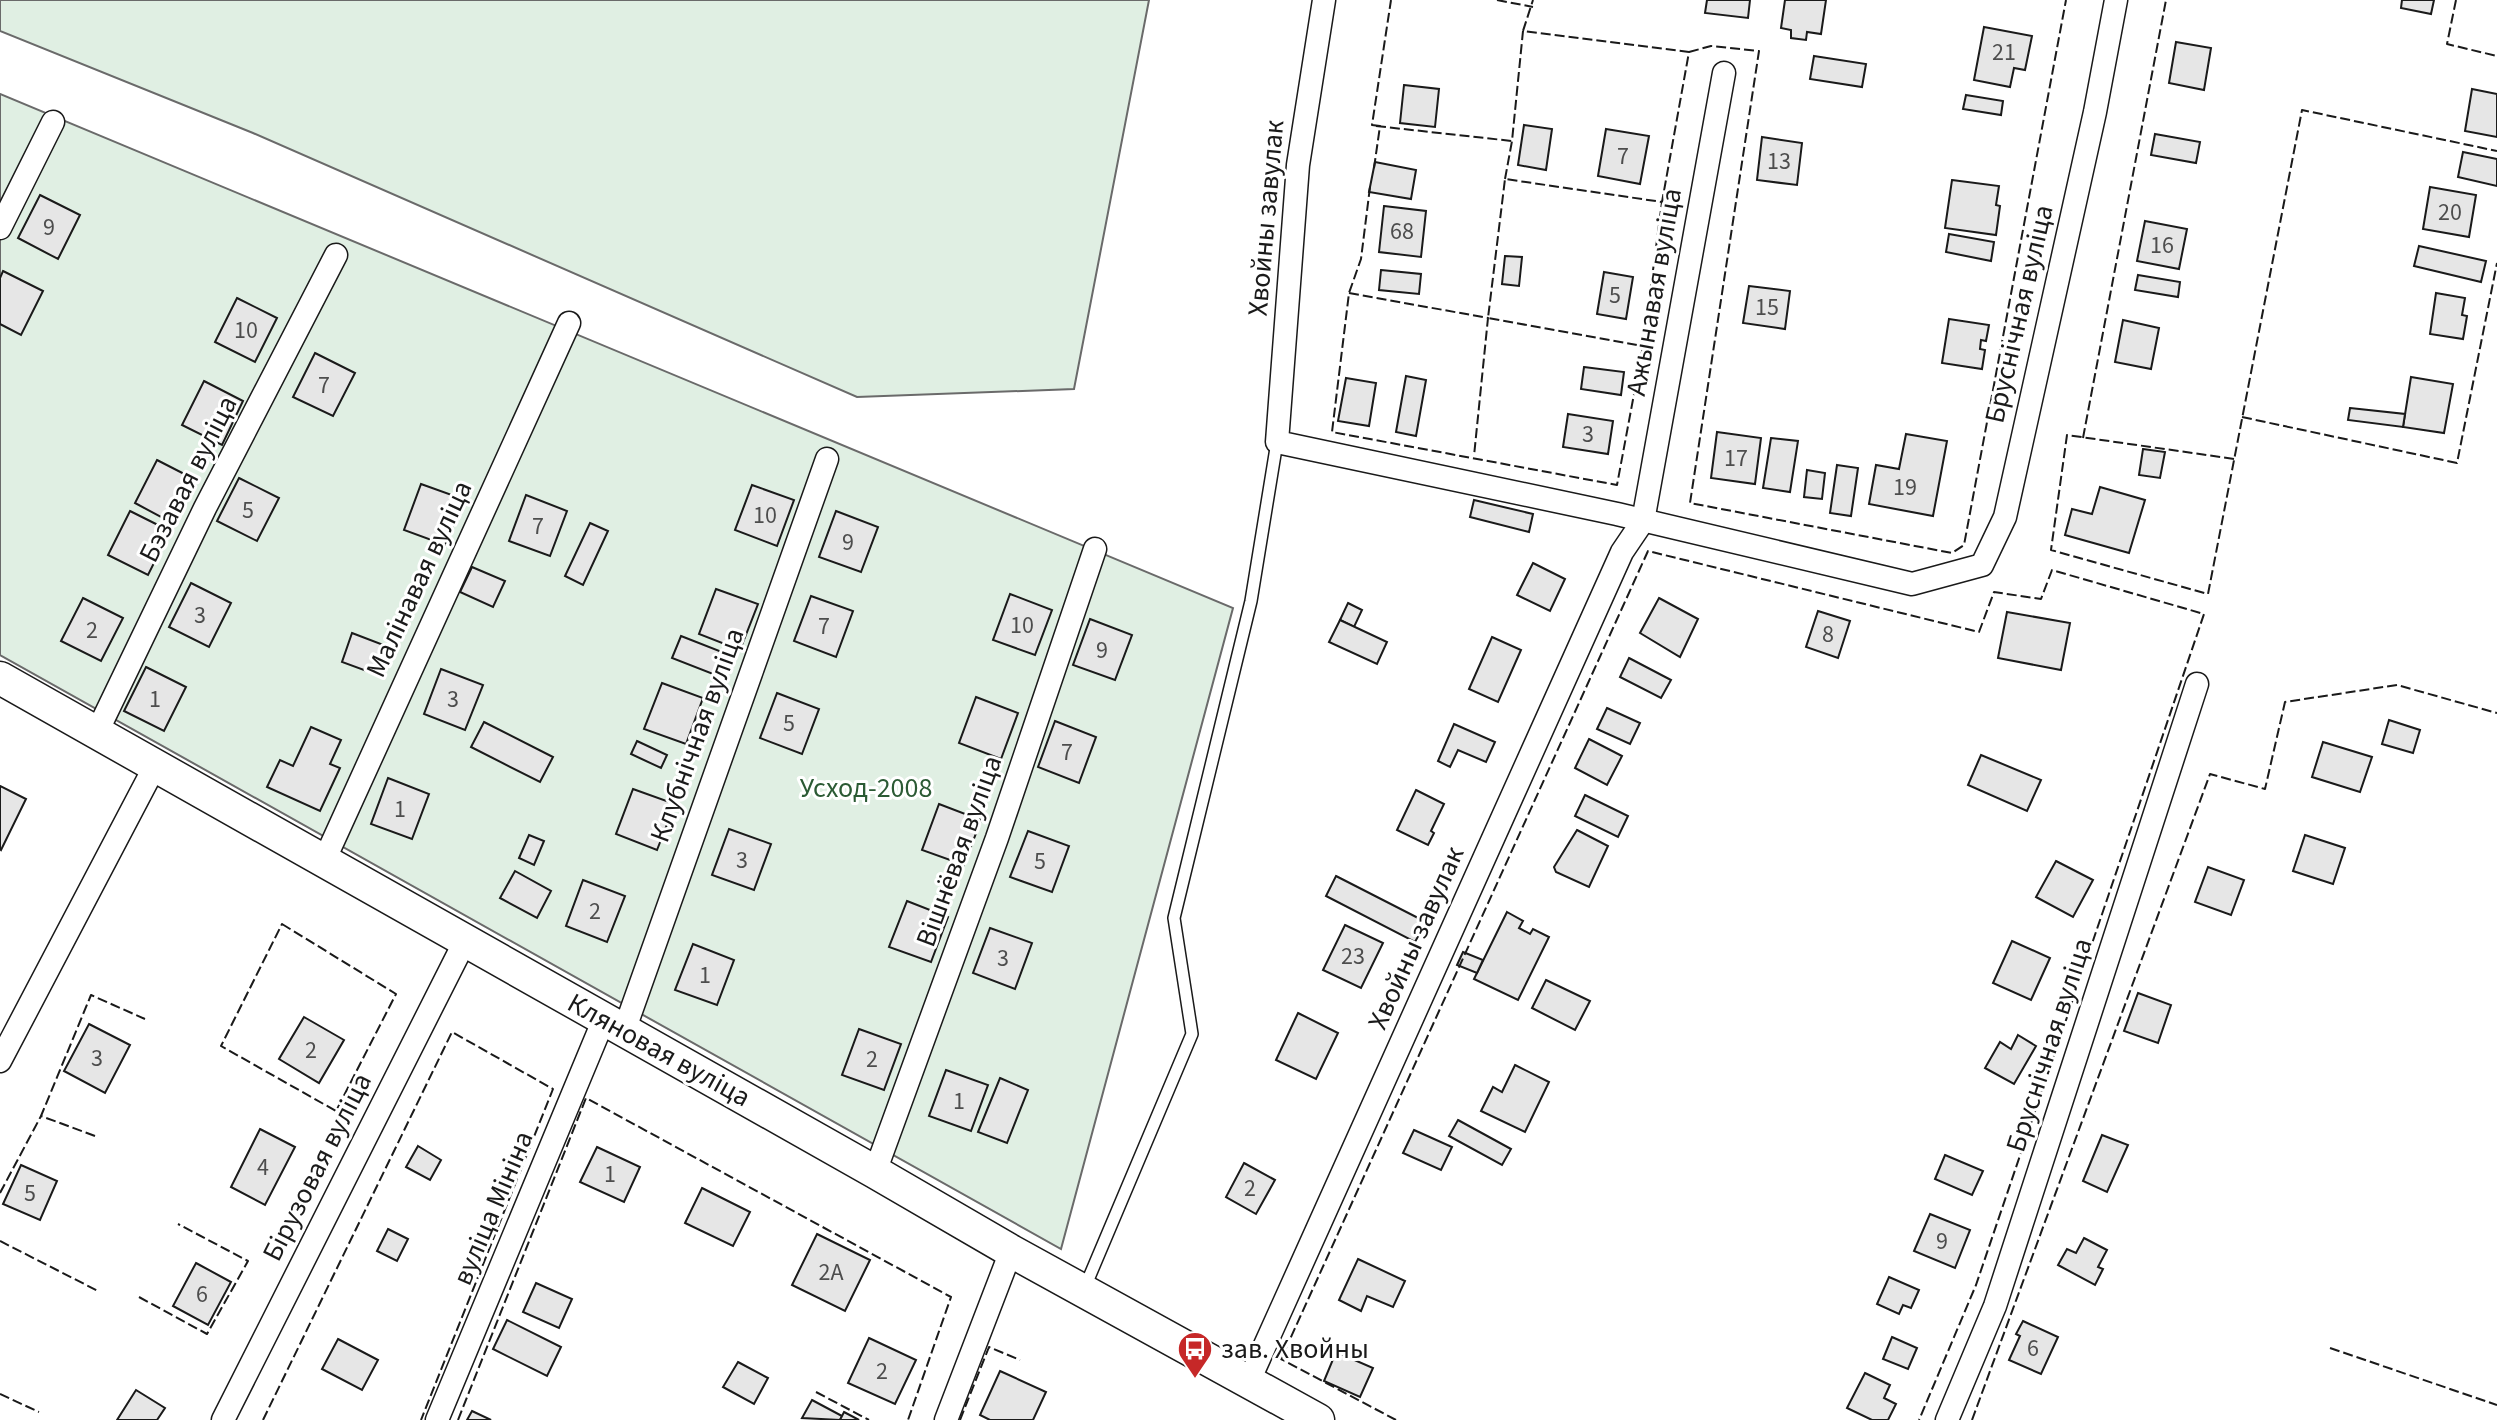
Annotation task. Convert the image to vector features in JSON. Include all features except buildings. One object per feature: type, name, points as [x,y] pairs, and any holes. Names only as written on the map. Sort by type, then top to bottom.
[{"type":"street","name":"Хвойны завулак","points":[[1277,442],[1298,165],[1324,0]]},
{"type":"street","name":"Бруснічная вуліца","points":[[1643,521],[1912,584],[1982,565],[2005,517],[2095,112],[2116,0]]},
{"type":"street","name":"Ажынавая вуліца","points":[[1643,521],[1724,73]]},
{"type":"street","points":[[0,228],[53,122]]},
{"type":"street","name":"Бэзавая вуліца","points":[[97,732],[205,508],[336,255]]},
{"type":"street","name":"Малінавая вуліца","points":[[324,861],[569,323]]},
{"type":"street","points":[[1277,442],[1643,521]]},
{"type":"street","name":"Клубнічная вуліца","points":[[614,1025],[827,459]]},
{"type":"street","name":"Хвойны завулак","points":[[1248,1383],[1622,552],[1643,521]]},
{"type":"street","name":"Вішнёвая вуліца","points":[[875,1172],[997,838],[1095,549]]},
{"type":"street","name":"Кляновая вуліца","points":[[0,678],[1011,1251],[1312,1418]]},
{"type":"street","name":"Бруснічная вуліца","points":[[1947,1420],[1995,1306],[2197,684]]},
{"type":"street","points":[[0,1061],[155,766]]},
{"type":"street","name":"Бірузовая вуліца","points":[[223,1420],[465,941]]},
{"type":"street","name":"вуліца Мініна","points":[[437,1420],[614,1025]]},
{"type":"street","points":[[946,1420],[1011,1251]]},
{"type":"lane","points":[[1083,1291],[1192,1034],[1174,918],[1251,601],[1277,442]]},
{"type":"green space","points":[[0,0],[1149,0],[1074,389],[857,397],[253,133],[0,31]]},
{"type":"green space","name":"Усход-2008","points":[[0,94],[1233,608],[1061,1249],[0,655]]},
{"type":"fence","points":[[1374,168],[1380,126],[1372,125],[1391,0]]},
{"type":"fence","points":[[1497,0],[1533,7]]},
{"type":"fence","points":[[1370,187],[1361,259],[1349,293],[1332,432],[1617,485],[1643,346],[1488,318],[1505,179],[1662,202],[1689,52],[1523,31],[1533,0]]},
{"type":"fence","points":[[1689,52],[1711,46],[1759,51],[1690,503],[1952,553],[1964,545],[2066,0]]},
{"type":"fence","points":[[2083,438],[2166,0]]},
{"type":"fence","points":[[2456,0],[2447,44],[2497,56]]},
{"type":"fence","points":[[1505,179],[1523,31]]},
{"type":"fence","points":[[2234,459],[2067,435],[2051,550],[2208,594],[2302,110],[2497,151]]},
{"type":"fence","points":[[1376,126],[1512,141]]},
{"type":"fence","points":[[1643,346],[1662,202]]},
{"type":"fence","points":[[2242,417],[2457,463],[2497,263]]},
{"type":"fence","points":[[1349,293],[1488,318],[1474,456]]},
{"type":"fence","points":[[1396,1420],[1281,1359],[1648,551],[1979,632],[1994,592],[2041,599],[2052,570],[2204,614],[1976,1285],[1919,1420]]},
{"type":"fence","points":[[1972,1420],[2210,774],[2265,789],[2285,702],[2397,685],[2497,713]]},
{"type":"fence","points":[[282,924],[396,994],[336,1111],[221,1046],[282,924]]},
{"type":"fence","points":[[95,1136],[41,1116],[91,995],[145,1019]]},
{"type":"fence","points":[[263,1420],[452,1032],[553,1089],[421,1420]]},
{"type":"fence","points":[[458,1420],[586,1098],[951,1297],[908,1420]]},
{"type":"fence","points":[[0,1193],[41,1116]]},
{"type":"fence","points":[[139,1297],[207,1334],[248,1261],[178,1224]]},
{"type":"fence","points":[[0,1241],[98,1291]]},
{"type":"fence","points":[[960,1420],[989,1347],[1020,1360]]},
{"type":"fence","points":[[2330,1348],[2497,1405]]},
{"type":"fence","points":[[816,1392],[869,1420]]},
{"type":"fence","points":[[0,1394],[39,1412]]},
{"type":"place","name":"зав. Хвойны","points":[[1195,1380]]}]
